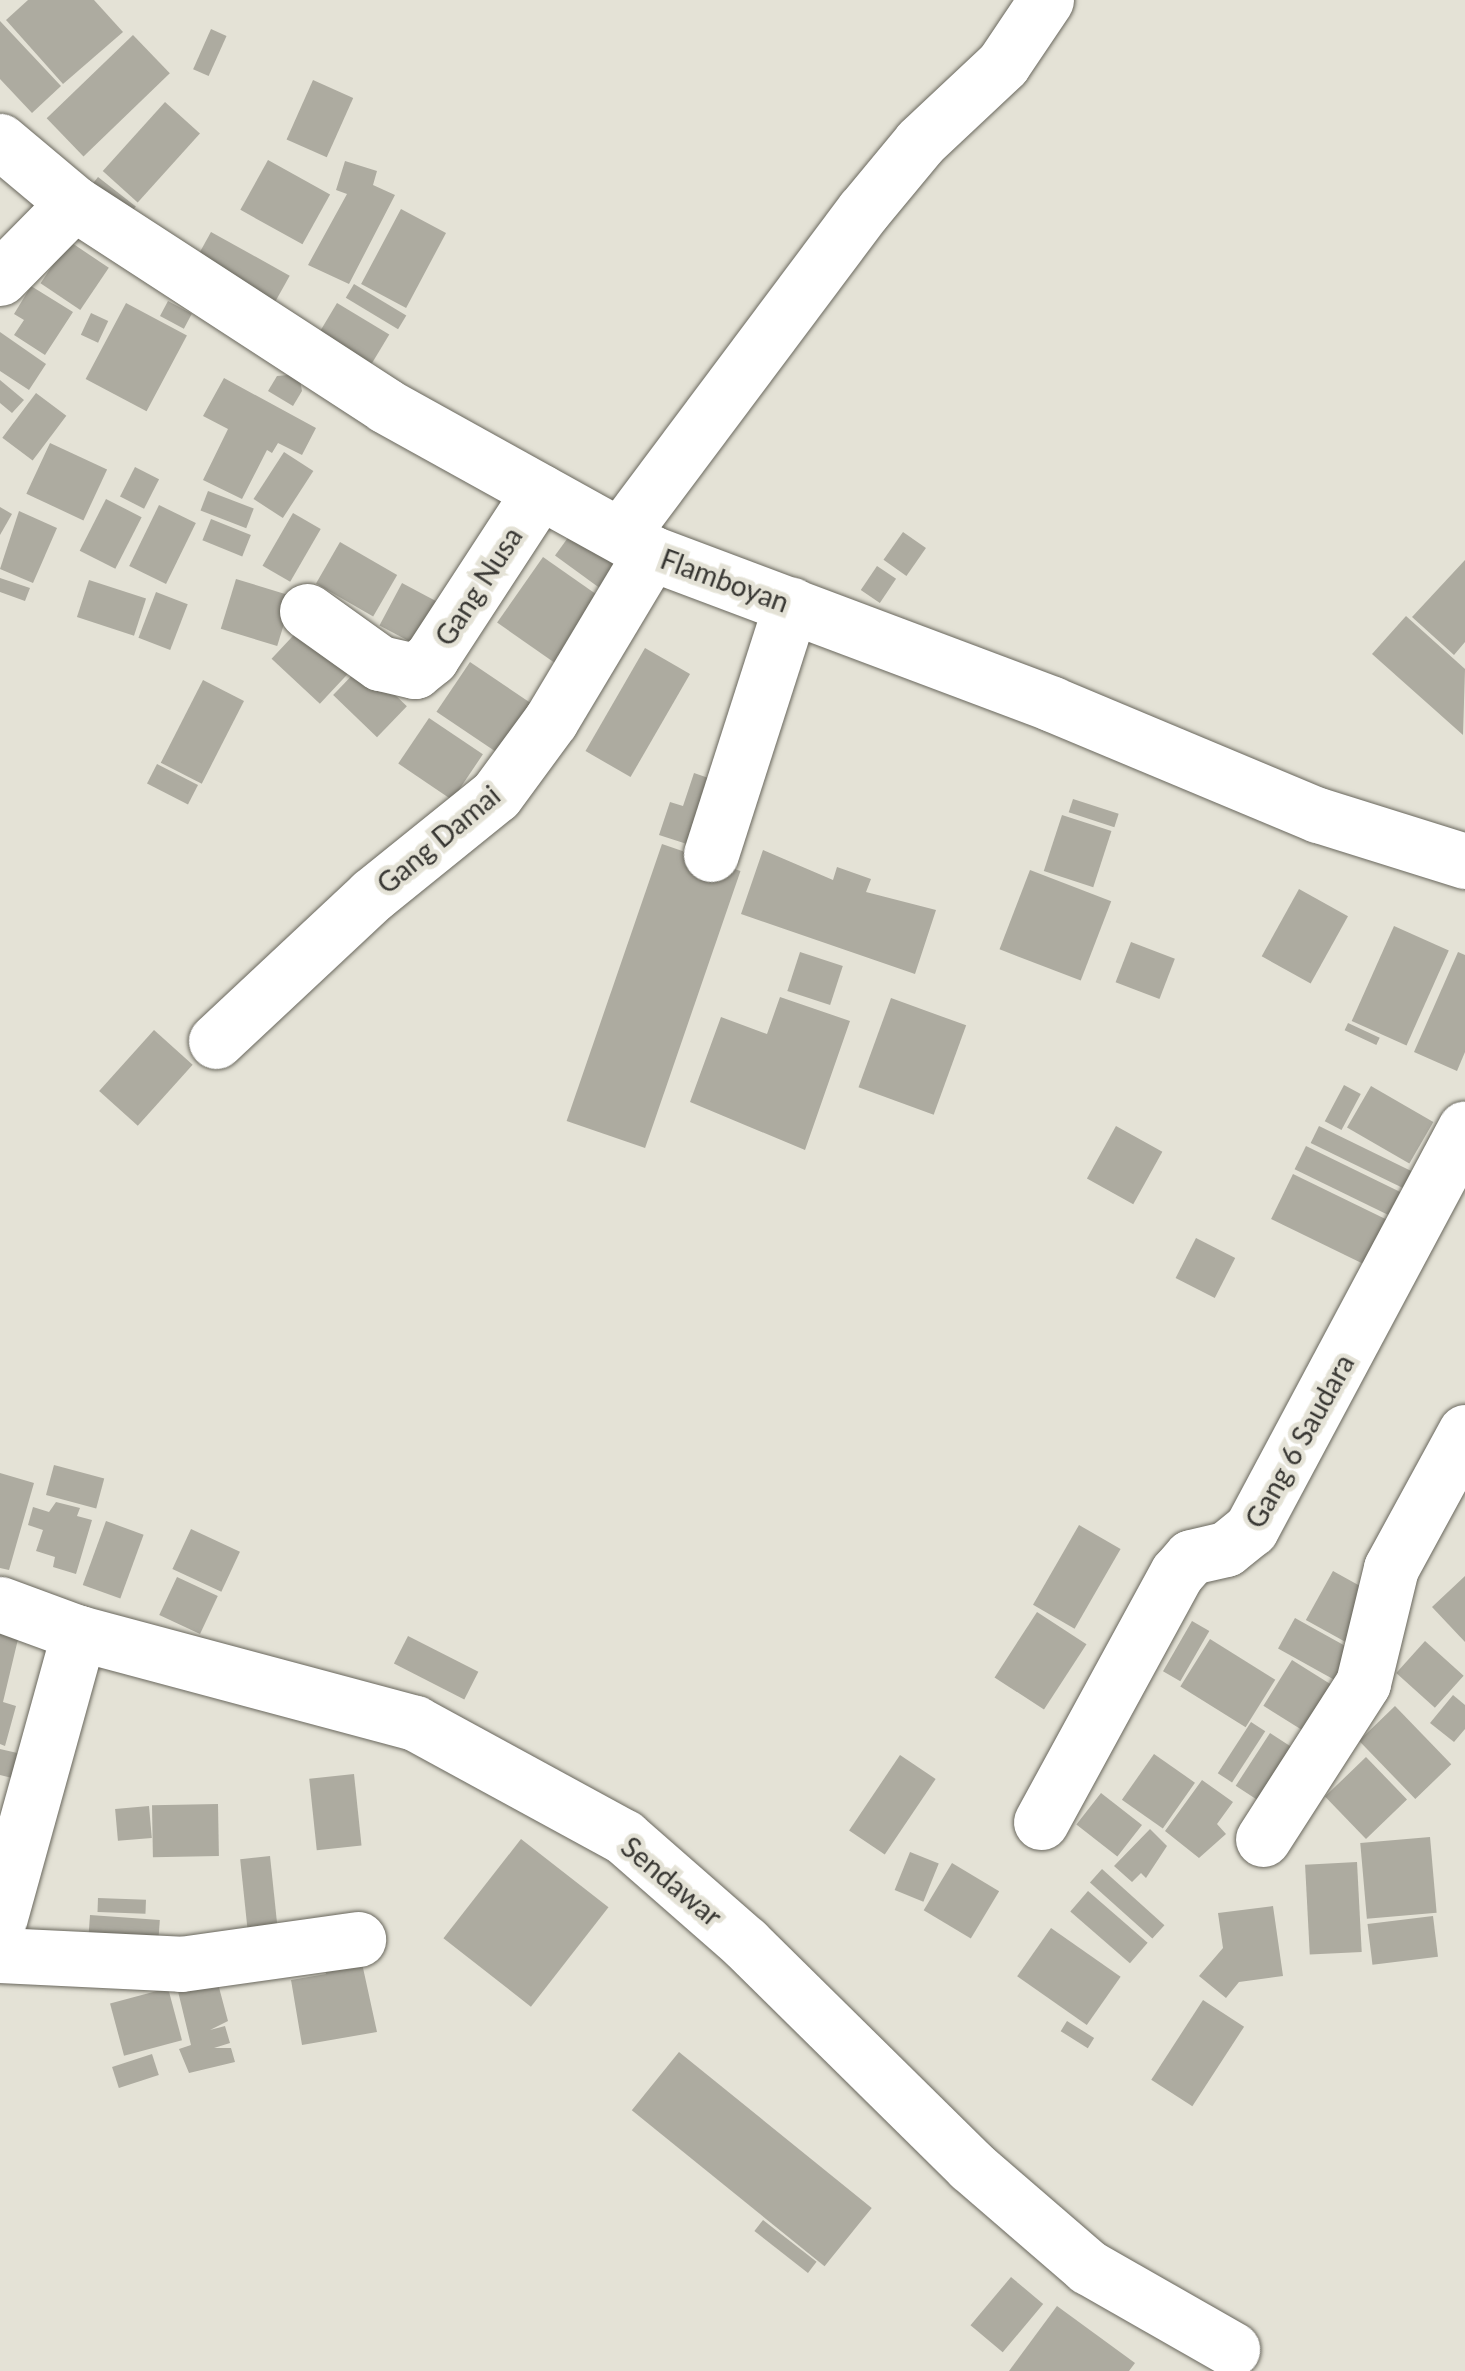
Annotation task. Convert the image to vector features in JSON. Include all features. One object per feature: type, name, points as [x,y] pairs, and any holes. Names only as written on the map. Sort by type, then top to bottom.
[{"type":"street","name":"Gang Damai","points":[[216,1042],[372,895],[496,795],[551,720],[636,543],[863,211],[920,142],[1003,64],[1046,0]]},
{"type":"street","name":"Flamboyan","points":[[0,140],[74,204],[386,406],[636,543],[1318,815],[1465,861]]},
{"type":"street","points":[[0,278],[74,204]]},
{"type":"street","name":"Gang Nusa","points":[[307,611],[380,663],[415,671],[431,658],[540,491]]},
{"type":"street","points":[[711,854],[792,605]]},
{"type":"street","name":"Gang 6 Saudara","points":[[1042,1822],[1177,1573],[1191,1557],[1226,1549],[1251,1529],[1465,1128]]},
{"type":"street","points":[[1263,1839],[1363,1682],[1390,1568],[1465,1432]]},
{"type":"street","name":"Sendawar","points":[[0,1604],[79,1632],[415,1723],[624,1837],[744,1943],[971,2166],[1088,2268],[1232,2349]]},
{"type":"street","points":[[4,1890],[79,1632]]},
{"type":"street","points":[[0,1955],[180,1964],[358,1940]]},
{"type":"building","points":[[28,0],[94,0],[123,32],[63,84],[6,20]]},
{"type":"building","points":[[0,21],[61,86],[32,113],[0,79]]},
{"type":"building","points":[[211,29],[227,36],[209,76],[193,69]]},
{"type":"building","points":[[133,35],[170,73],[83,156],[47,118]]},
{"type":"building","points":[[313,80],[353,98],[327,157],[287,139]]},
{"type":"building","points":[[165,102],[200,133],[138,203],[103,171]]},
{"type":"building","points":[[268,160],[330,194],[302,244],[240,210]]},
{"type":"building","points":[[345,161],[377,171],[373,185],[395,195],[349,284],[308,265],[347,194],[336,190]]},
{"type":"building","points":[[98,177],[136,207],[130,214],[92,184]]},
{"type":"building","points":[[401,209],[446,233],[406,308],[361,284]]},
{"type":"building","points":[[211,232],[290,276],[274,304],[195,260]]},
{"type":"building","points":[[69,241],[109,268],[80,310],[40,283]]},
{"type":"building","points":[[354,284],[406,315],[398,329],[346,298]]},
{"type":"building","points":[[31,286],[73,312],[45,355],[14,335],[24,320],[14,314]]},
{"type":"building","points":[[168,301],[192,314],[184,329],[160,316]]},
{"type":"building","points":[[126,303],[187,335],[147,411],[86,379]]},
{"type":"building","points":[[337,303],[389,334],[368,370],[316,338]]},
{"type":"building","points":[[91,313],[108,321],[98,343],[81,335]]},
{"type":"building","points":[[0,332],[46,364],[29,390],[0,371]]},
{"type":"building","points":[[299,374],[302,391],[293,406],[268,391],[277,376]]},
{"type":"building","points":[[224,378],[316,428],[302,455],[278,443],[272,453],[267,450],[242,499],[203,480],[228,429],[203,416]]},
{"type":"building","points":[[0,380],[24,400],[12,413],[0,403]]},
{"type":"building","points":[[36,393],[66,416],[33,461],[2,438]]},
{"type":"building","points":[[50,443],[107,470],[83,520],[26,494]]},
{"type":"building","points":[[284,452],[313,471],[283,518],[254,499]]},
{"type":"building","points":[[135,467],[159,479],[144,509],[120,496]]},
{"type":"building","points":[[208,491],[254,509],[246,528],[200,511]]},
{"type":"building","points":[[106,499],[142,517],[115,569],[80,551]]},
{"type":"building","points":[[159,505],[196,523],[166,584],[129,566]]},
{"type":"building","points":[[0,507],[12,514],[0,535]]},
{"type":"building","points":[[19,511],[57,528],[33,583],[0,569]]},
{"type":"building","points":[[293,513],[321,529],[290,582],[262,566]]},
{"type":"building","points":[[211,519],[251,535],[242,556],[202,540]]},
{"type":"building","points":[[575,528],[634,571],[614,598],[555,556]]},
{"type":"building","points":[[903,532],[926,548],[906,576],[883,560]]},
{"type":"building","points":[[340,542],[397,575],[373,617],[316,584]]},
{"type":"building","points":[[543,557],[613,606],[567,671],[497,623]]},
{"type":"building","points":[[1465,560],[1465,642],[1454,655],[1412,617]]},
{"type":"building","points":[[877,566],[896,579],[880,603],[861,590]]},
{"type":"building","points":[[0,578],[30,588],[25,601],[0,592]]},
{"type":"building","points":[[236,579],[292,596],[277,646],[221,629]]},
{"type":"building","points":[[89,580],[146,599],[134,636],[77,617]]},
{"type":"building","points":[[402,583],[454,611],[432,653],[379,625]]},
{"type":"building","points":[[156,592],[188,604],[170,650],[138,638]]},
{"type":"building","points":[[1406,616],[1465,669],[1463,735],[1372,654]]},
{"type":"building","points":[[305,623],[353,668],[320,704],[272,659]]},
{"type":"building","points":[[645,648],[690,674],[631,777],[586,751]]},
{"type":"building","points":[[470,662],[546,713],[513,763],[436,712]]},
{"type":"building","points":[[363,664],[407,706],[377,737],[333,695]]},
{"type":"building","points":[[203,680],[244,701],[202,784],[161,763]]},
{"type":"building","points":[[429,718],[483,754],[452,800],[398,764]]},
{"type":"building","points":[[157,764],[198,785],[188,804],[147,784]]},
{"type":"building","points":[[694,773],[746,791],[724,856],[659,835],[670,802],[683,806]]},
{"type":"building","points":[[1073,799],[1119,814],[1114,827],[1069,812]]},
{"type":"building","points":[[1062,815],[1111,831],[1093,887],[1044,871]]},
{"type":"building","points":[[662,844],[740,871],[645,1148],[567,1121]]},
{"type":"building","points":[[763,850],[833,880],[837,867],[871,879],[866,892],[936,910],[915,974],[741,914]]},
{"type":"building","points":[[1030,870],[1111,901],[1081,981],[1000,949]]},
{"type":"building","points":[[1299,889],[1348,916],[1311,983],[1262,956]]},
{"type":"building","points":[[1394,926],[1449,950],[1407,1045],[1352,1021]]},
{"type":"building","points":[[1131,942],[1175,959],[1159,999],[1116,982]]},
{"type":"building","points":[[800,952],[843,966],[830,1005],[787,991]]},
{"type":"building","points":[[1458,952],[1465,955],[1465,1052],[1457,1071],[1414,1052]]},
{"type":"building","points":[[780,997],[850,1021],[805,1150],[690,1102],[721,1017],[767,1034]]},
{"type":"building","points":[[891,998],[966,1025],[934,1115],[859,1087]]},
{"type":"building","points":[[1348,1023],[1380,1038],[1376,1045],[1345,1030]]},
{"type":"building","points":[[154,1030],[193,1065],[138,1126],[99,1091]]},
{"type":"building","points":[[1344,1085],[1361,1094],[1342,1130],[1325,1121]]},
{"type":"building","points":[[1371,1086],[1433,1122],[1409,1164],[1347,1128]]},
{"type":"building","points":[[1116,1126],[1162,1152],[1133,1204],[1087,1178]]},
{"type":"building","points":[[1319,1126],[1425,1178],[1417,1195],[1311,1143]]},
{"type":"building","points":[[1306,1146],[1405,1194],[1393,1218],[1295,1169]]},
{"type":"building","points":[[1293,1174],[1397,1225],[1375,1270],[1271,1219]]},
{"type":"building","points":[[1196,1238],[1235,1258],[1215,1298],[1176,1278]]},
{"type":"building","points":[[54,1465],[104,1478],[96,1508],[46,1495]]},
{"type":"building","points":[[0,1473],[34,1483],[9,1570],[0,1568]]},
{"type":"building","points":[[56,1502],[80,1508],[77,1516],[92,1520],[76,1574],[53,1567],[55,1557],[36,1551],[43,1530],[28,1525],[33,1507],[49,1512]]},
{"type":"building","points":[[106,1521],[144,1535],[120,1599],[83,1585]]},
{"type":"building","points":[[1079,1525],[1121,1549],[1075,1629],[1033,1605]]},
{"type":"building","points":[[191,1529],[240,1552],[221,1592],[172,1569]]},
{"type":"building","points":[[1333,1571],[1375,1594],[1348,1643],[1306,1620]]},
{"type":"building","points":[[1465,1576],[1465,1642],[1432,1607]]},
{"type":"building","points":[[177,1577],[218,1596],[200,1634],[159,1615]]},
{"type":"building","points":[[1037,1612],[1086,1644],[1044,1710],[995,1677]]},
{"type":"building","points":[[1295,1618],[1359,1653],[1342,1684],[1278,1649]]},
{"type":"building","points":[[1192,1621],[1209,1631],[1180,1681],[1163,1671]]},
{"type":"building","points":[[0,1630],[19,1635],[3,1702],[16,1706],[5,1746],[0,1744]]},
{"type":"building","points":[[408,1636],[478,1672],[464,1699],[394,1664]]},
{"type":"building","points":[[1210,1639],[1275,1680],[1246,1727],[1180,1686]]},
{"type":"building","points":[[1425,1641],[1464,1676],[1435,1708],[1396,1673]]},
{"type":"building","points":[[1292,1660],[1346,1694],[1318,1740],[1263,1706]]},
{"type":"building","points":[[1453,1695],[1465,1705],[1465,1729],[1454,1742],[1430,1723]]},
{"type":"building","points":[[1395,1706],[1451,1764],[1415,1799],[1359,1741]]},
{"type":"building","points":[[1251,1722],[1265,1731],[1232,1782],[1218,1773]]},
{"type":"building","points":[[1270,1733],[1307,1757],[1273,1810],[1236,1786]]},
{"type":"building","points":[[0,1749],[26,1755],[20,1780],[0,1775]]},
{"type":"building","points":[[1154,1754],[1195,1783],[1163,1829],[1122,1800]]},
{"type":"building","points":[[900,1755],[936,1779],[885,1854],[849,1830]]},
{"type":"building","points":[[1366,1757],[1407,1799],[1366,1839],[1325,1797]]},
{"type":"building","points":[[354,1774],[362,1846],[317,1850],[309,1779]]},
{"type":"building","points":[[1202,1780],[1233,1802],[1217,1824],[1226,1834],[1199,1858],[1165,1831]]},
{"type":"building","points":[[1101,1793],[1142,1825],[1117,1857],[1076,1825]]},
{"type":"building","points":[[218,1804],[219,1856],[153,1857],[152,1805]]},
{"type":"building","points":[[149,1806],[152,1838],[118,1841],[115,1809]]},
{"type":"building","points":[[1150,1829],[1167,1846],[1146,1878],[1141,1873],[1132,1882],[1114,1866]]},
{"type":"building","points":[[1430,1837],[1437,1913],[1367,1919],[1360,1843]]},
{"type":"building","points":[[521,1839],[608,1907],[531,2007],[443,1938]]},
{"type":"building","points":[[910,1852],[939,1864],[923,1902],[895,1890]]},
{"type":"building","points":[[270,1856],[280,1947],[250,1951],[240,1859]]},
{"type":"building","points":[[1357,1862],[1362,1952],[1310,1955],[1305,1865]]},
{"type":"building","points":[[952,1863],[999,1891],[971,1938],[924,1910]]},
{"type":"building","points":[[1102,1869],[1164,1925],[1152,1939],[1090,1882]]},
{"type":"building","points":[[1088,1891],[1148,1943],[1130,1963],[1070,1911]]},
{"type":"building","points":[[98,1898],[146,1900],[145,1914],[98,1912]]},
{"type":"building","points":[[1273,1906],[1283,1976],[1239,1982],[1226,1998],[1199,1976],[1223,1948],[1218,1913]]},
{"type":"building","points":[[90,1915],[160,1920],[158,1945],[88,1940]]},
{"type":"building","points":[[1433,1916],[1438,1957],[1372,1965],[1367,1924]]},
{"type":"building","points":[[1051,1928],[1121,1977],[1087,2025],[1017,1976]]},
{"type":"building","points":[[360,1954],[377,2032],[302,2045],[291,1980],[326,1974],[323,1961]]},
{"type":"building","points":[[175,1979],[217,1980],[228,2021],[210,2030],[225,2026],[230,2043],[214,2048],[231,2048],[235,2062],[189,2073],[179,2049],[191,2045]]},
{"type":"building","points":[[168,1988],[182,2040],[124,2056],[110,2004]]},
{"type":"building","points":[[1203,2000],[1244,2027],[1192,2106],[1151,2080]]},
{"type":"building","points":[[1067,2021],[1094,2038],[1088,2048],[1061,2031]]},
{"type":"building","points":[[679,2052],[872,2208],[825,2266],[632,2110]]},
{"type":"building","points":[[152,2054],[159,2075],[119,2088],[112,2067]]},
{"type":"building","points":[[763,2220],[817,2262],[808,2273],[754,2231]]},
{"type":"building","points":[[1011,2277],[1043,2304],[1003,2352],[971,2325]]},
{"type":"building","points":[[1057,2306],[1135,2363],[1129,2371],[1009,2371]]}]
